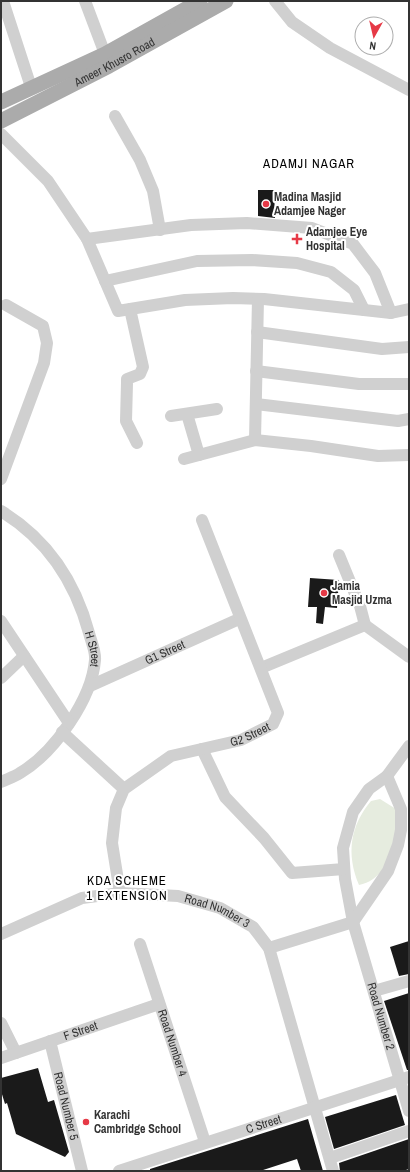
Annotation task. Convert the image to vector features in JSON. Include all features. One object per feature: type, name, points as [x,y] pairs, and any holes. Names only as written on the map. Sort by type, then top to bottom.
[{"type":"main road","name":"Ameer Khusro Road","points":[[1,102],[104,54],[200,1]]},
{"type":"main road","name":"Ameer Khusro Road","points":[[1,121],[109,66],[226,1]]},
{"type":"main road","points":[[30,106],[32,87],[48,97]]},
{"type":"street","points":[[3,1],[32,87]]},
{"type":"street","points":[[85,1],[104,54]]},
{"type":"street","points":[[275,1],[292,22],[330,48],[409,90]]},
{"type":"street","points":[[115,116],[140,160],[153,191],[160,230]]},
{"type":"street","points":[[1,134],[48,181],[87,239],[118,311],[185,300],[258,299],[390,313],[409,309]]},
{"type":"street","points":[[87,239],[191,225],[247,223],[312,228],[353,244],[375,273],[390,313]]},
{"type":"street","points":[[105,281],[197,261],[252,260],[297,263],[331,272],[354,290],[364,310]]},
{"type":"street","points":[[255,440],[258,299]]},
{"type":"street","points":[[1,479],[44,363],[47,343],[43,326],[6,305]]},
{"type":"street","points":[[130,309],[143,367],[140,374],[127,379],[126,421],[137,443]]},
{"type":"street","points":[[257,332],[382,349],[409,347]]},
{"type":"street","points":[[256,371],[359,384],[409,384]]},
{"type":"street","points":[[256,404],[398,421],[409,419]]},
{"type":"street","points":[[171,416],[218,409]]},
{"type":"street","points":[[187,414],[199,455]]},
{"type":"street","points":[[184,459],[255,440],[378,456],[409,455]]},
{"type":"street","name":"H Street","points":[[1,511],[20,522],[55,557],[75,593],[88,628],[96,658],[90,686],[66,728],[52,746],[21,773],[1,782]]},
{"type":"street","name":"G2 Street","points":[[124,789],[171,756],[241,740],[273,724],[278,713],[261,668],[239,619],[202,520]]},
{"type":"street","points":[[339,555],[360,606],[365,625],[409,656]]},
{"type":"street","name":"G1 Street","points":[[90,686],[239,619]]},
{"type":"street","points":[[1,621],[24,656],[66,728],[124,789],[116,808],[112,843],[120,893]]},
{"type":"street","points":[[261,668],[365,625]]},
{"type":"street","points":[[1,678],[24,656]]},
{"type":"street","name":"Road Number 2","points":[[409,746],[387,776],[369,789],[353,812],[343,848],[344,869],[353,922],[374,991],[404,1078],[409,1111]]},
{"type":"street","points":[[202,750],[225,797],[264,838],[292,873],[344,869]]},
{"type":"street","points":[[269,948],[353,922],[388,871],[398,845],[401,830],[401,809],[387,776]]},
{"type":"street","name":"Road Number 3","points":[[1,934],[82,898],[120,893],[178,896],[220,908],[253,927],[269,948],[333,1171]]},
{"type":"street","name":"Road Number 4","points":[[140,944],[205,1142]]},
{"type":"street","points":[[374,991],[409,981]]},
{"type":"street","name":"F Street","points":[[1,1058],[159,1004]]},
{"type":"street","points":[[1,1023],[16,1053]]},
{"type":"street","name":"Road Number 5","points":[[50,1041],[82,1171]]},
{"type":"street","name":"C Street","points":[[118,1171],[404,1078]]},
{"type":"street","points":[[330,1158],[409,1131]]},
{"type":"shaded area","points":[[380,799],[396,809],[396,837],[390,856],[383,869],[373,879],[359,885],[352,862],[352,841],[358,820],[364,811],[371,801]]},
{"type":"building","name":"Madina Masjid Adamjee Nager","points":[[258,190],[274,190],[275,218],[258,216]]},
{"type":"building","name":"Jamia Masjid Uzma","points":[[310,578],[339,580],[337,608],[325,607],[323,624],[316,623],[317,607],[308,607]]},
{"type":"building","points":[[409,941],[409,974],[399,976],[390,947]]},
{"type":"building","points":[[409,993],[409,1070],[407,1070],[384,1001]]},
{"type":"building","points":[[38,1068],[48,1102],[54,1100],[69,1152],[65,1157],[16,1134],[7,1103],[5,1104],[1,1091],[1,1078]]},
{"type":"building","points":[[396,1095],[405,1125],[334,1149],[325,1117]]},
{"type":"building","points":[[308,1119],[323,1171],[301,1171],[297,1159],[260,1171],[150,1171],[150,1169]]},
{"type":"building","points":[[409,1139],[409,1169],[403,1171],[340,1171],[339,1163]]},
{"type":"place","name":"Madina Masjid Adamjee Nager","points":[[266,204]]},
{"type":"place","name":"Adamjee Eye Hospital","points":[[297,239]]},
{"type":"place","name":"Jamia Masjid Uzma","points":[[324,593]]},
{"type":"place","name":"Karachi Cambridge School","points":[[86,1122]]},
{"type":"district","name":"ADAMJI NAGAR","points":[[309,163]]},
{"type":"district","name":"KDA SCHEME 1 EXTENSION","points":[[127,888]]}]
